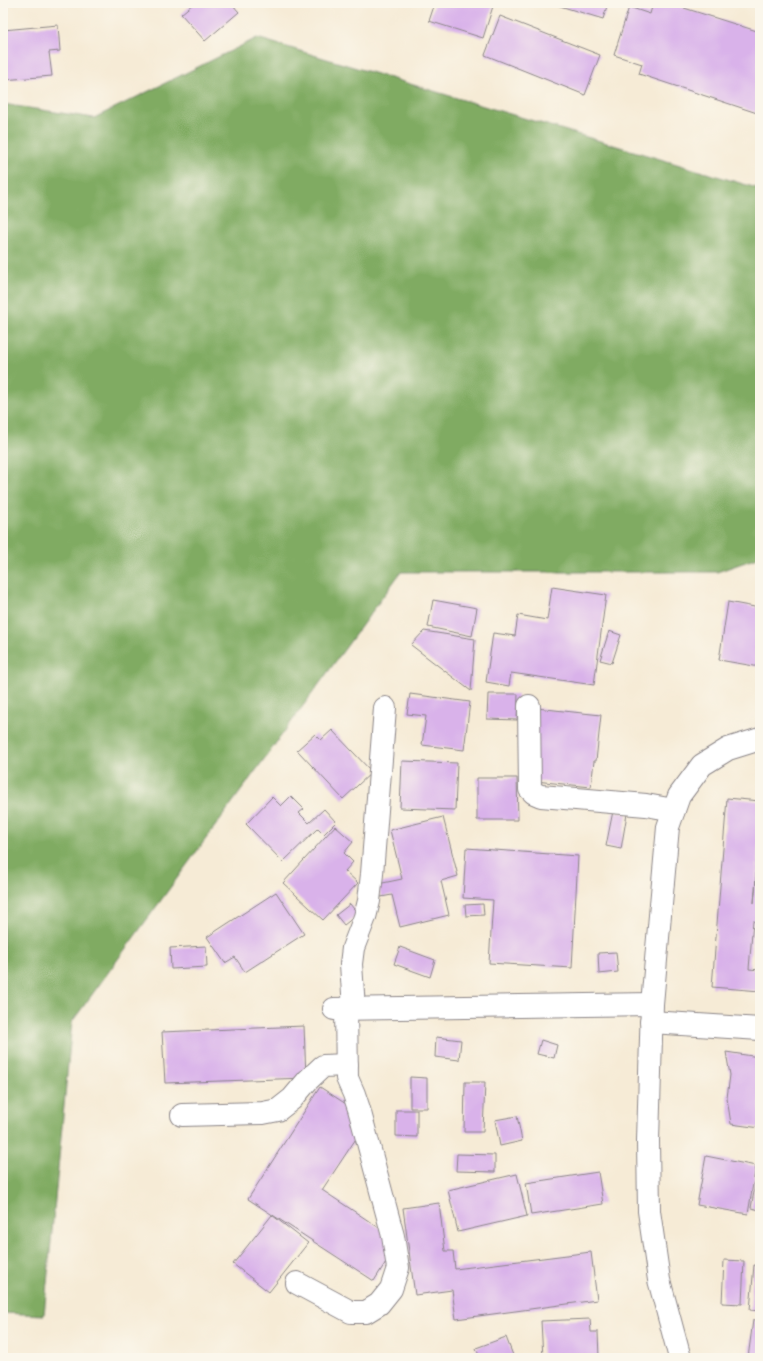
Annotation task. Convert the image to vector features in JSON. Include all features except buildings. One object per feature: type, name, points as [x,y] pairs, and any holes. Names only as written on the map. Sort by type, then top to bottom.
[{"type":"street","points":[[529,706],[530,789],[534,794],[541,796],[646,805],[674,810]]},
{"type":"street","points":[[297,1283],[351,1312],[366,1312],[379,1304],[391,1289],[398,1268],[394,1236],[359,1109],[348,1078],[344,1008],[353,948],[365,917],[369,901],[385,708]]},
{"type":"street","points":[[680,1358],[659,1280],[649,1211],[648,1141],[651,1013],[668,827],[679,796],[702,765],[728,749],[760,739]]},
{"type":"street","points":[[344,1008],[651,1013],[760,1029]]},
{"type":"street","points":[[182,1115],[263,1113],[278,1110],[292,1099],[308,1080],[323,1066],[347,1065]]},
{"type":"green space","points":[[257,38],[760,189],[760,557],[717,572],[401,572],[72,1022],[44,1315],[3,1313],[3,104],[94,118]]}]
